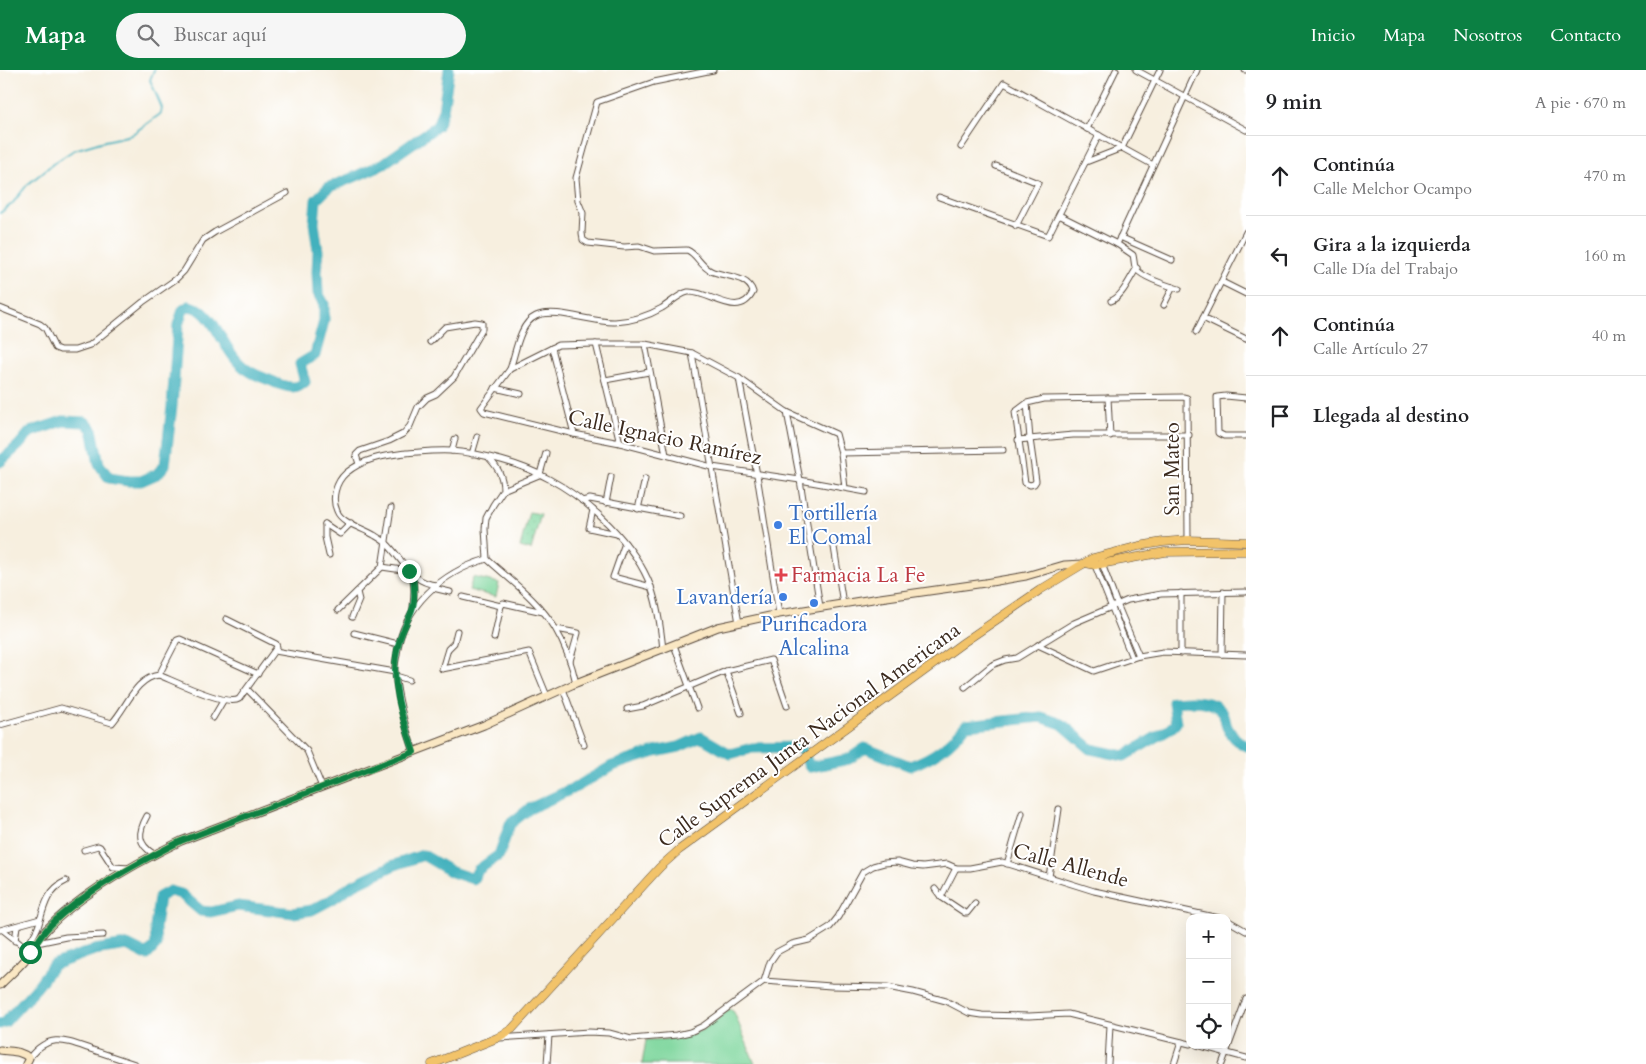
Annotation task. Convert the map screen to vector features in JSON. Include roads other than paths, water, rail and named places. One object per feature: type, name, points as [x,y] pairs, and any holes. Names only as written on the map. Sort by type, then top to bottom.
[{"type":"main road","points":[[1097,561],[1139,546],[1163,542],[1188,540],[1246,542]]},
{"type":"main road","points":[[1084,563],[1165,552],[1246,551]]},
{"type":"main road","name":"Calle Suprema Junta Nacional Americana","points":[[432,1064],[497,1038],[512,1029],[660,867],[673,856],[822,744],[964,642],[1040,590],[1084,563]]},
{"type":"street","points":[[520,394],[495,388],[510,369],[523,329],[529,320],[537,315],[552,313],[594,321],[615,322],[636,319],[656,311],[687,292],[725,303],[739,304],[747,301],[751,296],[753,292],[746,282],[737,277],[709,270],[701,264],[692,252],[687,250],[654,251],[639,246],[624,247],[583,240],[582,213],[578,201],[576,178],[597,102],[654,82],[713,70]]},
{"type":"street","points":[[1087,129],[1116,70]]},
{"type":"street","points":[[1136,70],[1246,130]]},
{"type":"street","points":[[1085,162],[1122,148],[1160,70]]},
{"type":"street","points":[[1117,244],[1197,70]]},
{"type":"street","points":[[961,146],[1004,83],[1153,165]]},
{"type":"street","points":[[939,197],[1048,236],[1099,135]]},
{"type":"street","points":[[996,166],[1038,183],[1016,226]]},
{"type":"street","points":[[0,308],[40,324],[45,328],[55,348],[75,350],[90,345],[143,302],[176,279],[184,271],[203,240],[286,193]]},
{"type":"street","points":[[1059,215],[1117,244],[1133,255],[1137,268],[1151,279],[1176,288],[1164,306]]},
{"type":"street","points":[[1196,332],[1240,248],[1246,232]]},
{"type":"street","points":[[1120,237],[1172,260]]},
{"type":"street","points":[[1240,248],[1246,251]]},
{"type":"street","points":[[1111,301],[1122,291],[1137,268]]},
{"type":"street","points":[[1222,282],[1246,294]]},
{"type":"street","points":[[1203,318],[1246,339]]},
{"type":"street","points":[[359,464],[356,456],[360,451],[404,434],[410,426],[418,407],[427,398],[436,394],[454,377],[482,329],[482,323],[475,322],[445,327],[430,342]]},
{"type":"street","points":[[596,344],[620,443]]},
{"type":"street","points":[[510,369],[558,345],[645,344],[692,353],[738,378],[787,412],[836,434],[841,453],[845,488]]},
{"type":"street","points":[[645,344],[666,456]]},
{"type":"street","points":[[552,348],[574,434]]},
{"type":"street","points":[[692,353],[739,623]]},
{"type":"street","points":[[606,380],[650,372]]},
{"type":"street","points":[[738,378],[757,475],[779,614]]},
{"type":"street","name":"Calle Ignacio Ramírez","points":[[495,388],[481,408],[484,412],[620,443],[712,467],[866,492]]},
{"type":"street","points":[[1246,398],[1226,396],[1217,398],[1218,433],[1224,436],[1246,436]]},
{"type":"street","points":[[1027,403],[1036,482],[1030,485],[1025,482],[1015,412],[1027,403],[1044,399],[1108,398],[1110,436]]},
{"type":"street","name":"San Mateo","points":[[1108,398],[1188,398],[1188,540]]},
{"type":"street","points":[[787,412],[820,607]]},
{"type":"street","points":[[1018,440],[1073,435],[1189,435]]},
{"type":"street","points":[[472,454],[477,437]]},
{"type":"street","points":[[452,451],[455,439]]},
{"type":"street","points":[[841,453],[1003,450]]},
{"type":"street","points":[[450,592],[422,582],[413,576],[385,542],[340,516],[336,510],[335,493],[343,476],[359,464],[386,454],[452,451],[503,461],[540,474],[582,501],[618,534],[625,543],[642,568],[651,588],[662,631],[663,650]]},
{"type":"street","points":[[540,474],[546,453]]},
{"type":"street","points":[[488,458],[498,468],[503,480],[503,490],[486,518],[487,560],[544,613],[556,629],[570,661],[576,683]]},
{"type":"street","points":[[503,490],[540,474]]},
{"type":"street","points":[[606,503],[611,477]]},
{"type":"street","points":[[638,509],[645,479]]},
{"type":"street","points":[[582,501],[590,499],[680,516]]},
{"type":"street","points":[[338,610],[382,567],[391,508]]},
{"type":"street","points":[[593,510],[589,528],[618,534]]},
{"type":"street","points":[[329,555],[324,524],[340,534],[351,524]]},
{"type":"street","points":[[625,543],[613,576],[651,588]]},
{"type":"street","points":[[834,547],[843,604]]},
{"type":"street","points":[[414,752],[404,725],[398,698],[395,674],[398,644],[413,610],[435,587],[453,572],[487,560]]},
{"type":"street","points":[[1097,561],[1139,656]]},
{"type":"street","points":[[1097,561],[1111,607],[1132,658]]},
{"type":"street","points":[[37,944],[45,931],[62,914],[84,898],[154,854],[181,841],[484,725],[576,683],[718,627],[820,607],[1026,576],[1064,565],[1084,563]]},
{"type":"street","points":[[382,567],[409,571]]},
{"type":"street","points":[[413,576],[413,610]]},
{"type":"street","points":[[352,616],[359,600],[357,592]]},
{"type":"street","points":[[1222,654],[1223,592]]},
{"type":"street","points":[[966,687],[992,665],[1017,658],[1074,623],[1117,604],[1144,596],[1181,593],[1246,592]]},
{"type":"street","points":[[1181,593],[1181,653]]},
{"type":"street","points":[[463,597],[500,606],[503,603],[507,603],[544,613]]},
{"type":"street","points":[[494,638],[500,606]]},
{"type":"street","points":[[0,725],[61,708],[112,722],[138,686],[152,676],[159,675],[223,701],[235,702],[247,689],[277,647],[276,644],[226,619]]},
{"type":"street","points":[[556,629],[578,633],[570,661]]},
{"type":"street","points":[[457,631],[454,643],[448,649],[442,669],[529,652],[548,696]]},
{"type":"street","points":[[354,633],[398,644]]},
{"type":"street","points":[[159,675],[177,640],[180,639],[258,674]]},
{"type":"street","points":[[674,645],[697,708]]},
{"type":"street","points":[[1038,645],[1094,671],[1139,656],[1164,652],[1246,654]]},
{"type":"street","points":[[275,651],[395,674],[409,680]]},
{"type":"street","points":[[627,709],[643,706],[726,671],[771,660],[787,706]]},
{"type":"street","points":[[726,671],[741,713]]},
{"type":"street","points":[[247,689],[307,751],[322,787]]},
{"type":"street","points":[[563,689],[584,745]]},
{"type":"street","points":[[213,718],[223,701]]},
{"type":"street","points":[[1049,877],[1059,809]]},
{"type":"street","points":[[1007,864],[1022,813]]},
{"type":"street","points":[[147,816],[141,831],[141,839],[145,849],[154,854]]},
{"type":"street","points":[[84,850],[98,846],[113,867],[131,868]]},
{"type":"street","name":"Calle Allende","points":[[764,981],[770,962],[776,952],[792,944],[809,940],[830,927],[838,917],[863,872],[873,866],[897,862],[912,866],[940,864],[956,868],[977,867],[994,862],[1007,864],[1094,892],[1200,914]]},
{"type":"street","points":[[941,897],[956,868]]},
{"type":"street","points":[[0,985],[24,961],[51,893],[57,886],[66,882]]},
{"type":"street","points":[[934,889],[941,897],[968,913],[975,902]]},
{"type":"street","points":[[1,930],[40,919]]},
{"type":"street","points":[[1231,922],[1246,931]]},
{"type":"street","points":[[15,941],[17,926]]},
{"type":"street","points":[[1,930],[28,950]]},
{"type":"street","points":[[28,950],[37,944],[66,937],[103,935]]},
{"type":"street","points":[[497,1038],[589,1032],[609,1033],[631,1039],[677,1035],[690,1032],[714,1018],[764,981],[831,986],[886,987],[946,1001],[969,1013],[1029,1016],[1068,1014],[1186,1043]]},
{"type":"street","points":[[1222,1064],[1246,1000]]},
{"type":"street","points":[[1108,1064],[1110,1025]]},
{"type":"street","points":[[547,1064],[549,1035]]},
{"type":"street","points":[[0,1050],[18,1052],[27,1061],[36,1049],[42,1045],[51,1041],[64,1040],[135,1064]]},
{"type":"street","points":[[1174,1064],[1181,1042]]},
{"type":"street","points":[[1214,1049],[1246,1058]]},
{"type":"waterway","points":[[0,213],[12,204],[27,185],[54,163],[74,150],[131,135],[159,115],[162,108],[150,80],[154,70]]},
{"type":"waterway","points":[[0,462],[30,432],[63,421],[85,422],[92,429],[99,464],[109,478],[141,481],[157,474],[165,465],[172,406],[178,325],[183,310],[189,306],[199,309],[206,315],[234,357],[247,370],[287,387],[302,385],[305,382],[300,364],[315,355],[324,321],[324,304],[318,293],[318,251],[314,223],[316,200],[329,187],[383,164],[437,126],[443,110],[449,70]]},
{"type":"waterway","points":[[0,1024],[5,1022],[37,987],[53,965],[94,950],[127,945],[147,955],[156,945],[155,928],[159,897],[170,891],[181,894],[201,911],[211,912],[238,906],[293,913],[312,910],[351,886],[392,866],[423,855],[452,872],[473,879],[478,870],[499,855],[510,824],[529,809],[578,786],[612,766],[655,752],[679,747],[701,737],[730,754],[752,748],[800,747],[810,767],[849,759],[865,748],[910,766],[927,759],[941,750],[966,725],[1041,717],[1062,724],[1091,749],[1124,756],[1170,729],[1176,723],[1173,702],[1192,701],[1206,702],[1218,708],[1223,713],[1231,733],[1246,746]]},
{"type":"place","name":"Tortillería El Comal","points":[[778,525]]},
{"type":"place","name":"Farmacia La Fe","points":[[781,575]]},
{"type":"place","name":"Lavandería","points":[[783,597]]},
{"type":"place","name":"Purificadora Alcalina","points":[[814,603]]}]
